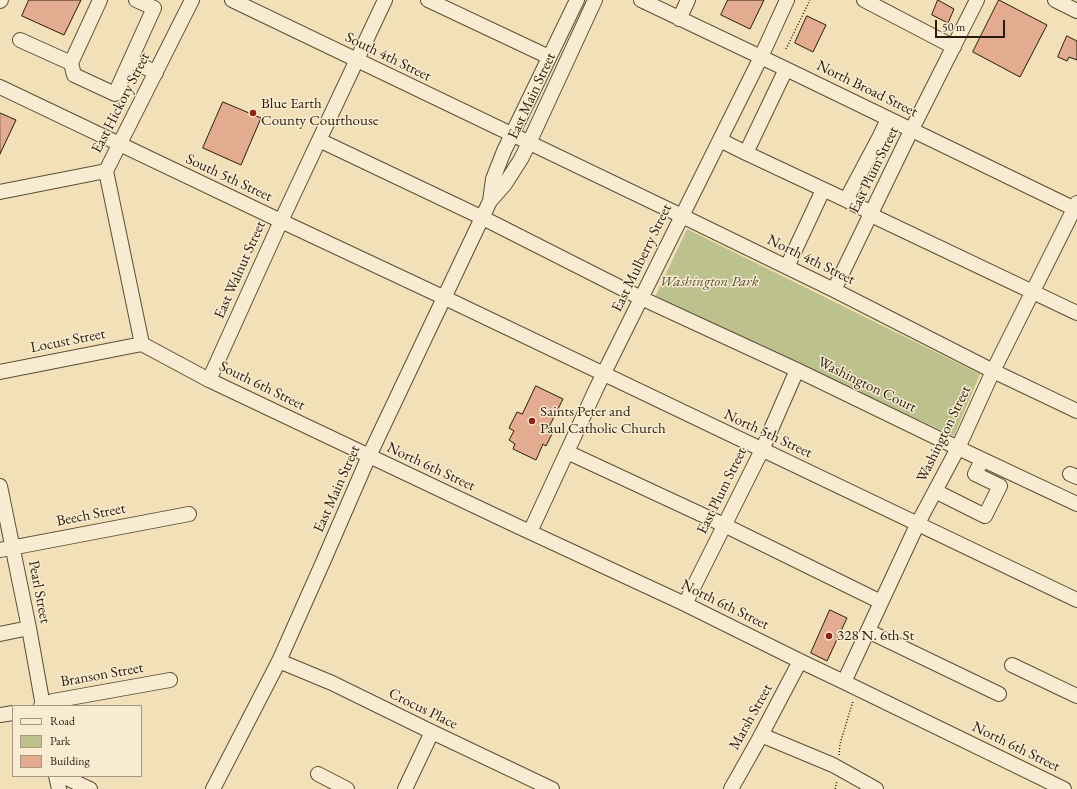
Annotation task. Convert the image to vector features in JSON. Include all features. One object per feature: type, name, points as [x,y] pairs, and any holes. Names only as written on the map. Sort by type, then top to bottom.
[{"type":"street","points":[[100,0],[72,63],[74,75],[115,94],[154,8],[136,0]]},
{"type":"street","name":"East Hickory Street","points":[[142,344],[106,171],[192,0]]},
{"type":"street","name":"South 4th Street","points":[[232,0],[529,143]]},
{"type":"street","name":"East Walnut Street","points":[[209,380],[281,221],[385,0]]},
{"type":"street","points":[[428,0],[549,57]]},
{"type":"street","name":"East Main Street","points":[[213,789],[279,661],[369,456],[483,218],[490,201],[493,179],[511,135],[577,0]]},
{"type":"street","name":"East Main Street","points":[[490,201],[506,184],[521,159],[595,0]]},
{"type":"street","name":"North Broad Street","points":[[641,0],[888,119],[1076,207]]},
{"type":"street","points":[[680,18],[688,0]]},
{"type":"street","name":"East Mulberry Street","points":[[530,532],[604,374],[761,57],[787,0]]},
{"type":"street","points":[[864,0],[954,47]]},
{"type":"street","name":"East Plum Street","points":[[834,290],[977,0]]},
{"type":"street","points":[[1054,0],[1077,11]]},
{"type":"street","points":[[20,40],[72,63]]},
{"type":"street","points":[[131,60],[156,73]]},
{"type":"street","points":[[746,153],[786,69]]},
{"type":"street","name":"South 5th Street","points":[[0,87],[119,145],[445,298]]},
{"type":"street","points":[[846,200],[888,119]]},
{"type":"street","name":"Washington Court","points":[[320,140],[483,218],[641,298],[797,370],[982,460],[1077,504]]},
{"type":"street","points":[[720,140],[1077,313]]},
{"type":"street","name":"North 4th Street","points":[[529,143],[787,267],[993,371],[1077,411]]},
{"type":"street","points":[[0,192],[106,171]]},
{"type":"street","points":[[787,267],[823,190]]},
{"type":"street","name":"Washington Street","points":[[844,682],[918,523],[958,448],[993,371],[1076,207]]},
{"type":"street","name":"North 5th Street","points":[[445,298],[1077,600]]},
{"type":"street","name":"Locust Street","points":[[0,372],[142,344]]},
{"type":"street","name":"South 6th Street","points":[[142,344],[209,380],[369,456]]},
{"type":"street","name":"East Plum Street","points":[[685,604],[762,450],[797,370]]},
{"type":"street","points":[[568,452],[881,602]]},
{"type":"street","name":"North 6th Street","points":[[369,456],[685,604],[1064,789]]},
{"type":"street","points":[[935,491],[985,516],[1000,486],[975,474],[982,460]]},
{"type":"street","name":"Pearl Street","points":[[0,486],[7,548],[29,628],[42,705]]},
{"type":"street","name":"Beech Street","points":[[7,548],[189,514]]},
{"type":"street","points":[[0,634],[29,628]]},
{"type":"street","points":[[868,631],[999,694]]},
{"type":"street","name":"Crocus Place","points":[[279,661],[332,683],[552,789]]},
{"type":"street","name":"Marsh Street","points":[[731,789],[800,661]]},
{"type":"street","points":[[1012,665],[1077,696]]},
{"type":"street","name":"Branson Street","points":[[44,705],[53,701],[170,680]]},
{"type":"street","points":[[0,715],[12,713]]},
{"type":"street","points":[[405,789],[432,732]]},
{"type":"street","points":[[761,735],[839,768],[876,789]]},
{"type":"street","points":[[318,774],[347,789]]},
{"type":"street","points":[[56,777],[59,789]]},
{"type":"street","points":[[64,777],[90,789]]},
{"type":"path","points":[[786,49],[810,0]]},
{"type":"path","points":[[835,789],[839,768],[840,744],[853,701]]},
{"type":"green space","name":"Washington Park","points":[[687,229],[980,374],[954,436],[654,299]]},
{"type":"building","points":[[29,0],[81,0],[64,35],[22,16]]},
{"type":"building","points":[[728,0],[764,0],[750,29],[721,15]]},
{"type":"building","points":[[938,0],[954,9],[948,23],[932,15]]},
{"type":"building","points":[[999,0],[1047,25],[1020,77],[973,52]]},
{"type":"building","points":[[807,16],[826,25],[813,52],[795,43]]},
{"type":"building","points":[[1067,36],[1077,41],[1077,60],[1069,57],[1067,61],[1058,57]]},
{"type":"building","points":[[223,102],[261,118],[241,165],[203,148]]},
{"type":"building","points":[[0,113],[16,120],[0,154]]},
{"type":"building","name":"Saints Peter and Paul Catholic Church","points":[[536,386],[563,399],[549,427],[554,430],[546,446],[543,444],[536,460],[513,449],[515,444],[509,440],[514,431],[509,428],[517,412],[522,414]]},
{"type":"building","name":"328 N. 6th St","points":[[830,610],[847,618],[827,661],[811,653]]},
{"type":"place","name":"Blue Earth County Courthouse","points":[[253,113]]},
{"type":"place","name":"Saints Peter and Paul Catholic Church","points":[[532,421]]},
{"type":"place","name":"328 N. 6th St","points":[[829,636]]}]
